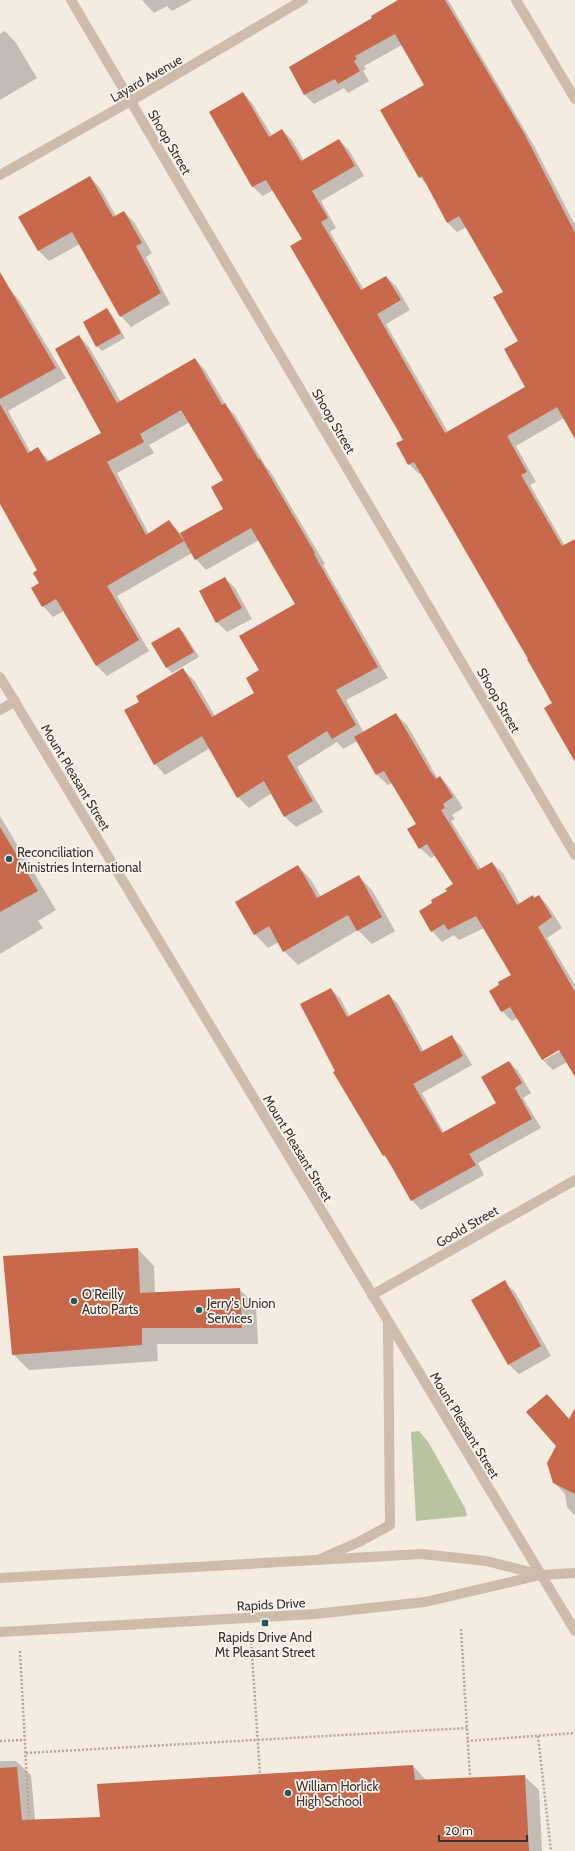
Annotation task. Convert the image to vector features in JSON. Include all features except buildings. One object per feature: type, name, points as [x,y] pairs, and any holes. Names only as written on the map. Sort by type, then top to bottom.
[{"type":"street","name":"Shoop Street","points":[[71,0],[575,855]]},
{"type":"street","name":"Layard Avenue","points":[[0,175],[131,102],[303,0]]},
{"type":"street","points":[[516,0],[575,99]]},
{"type":"street","name":"Mount Pleasant Street","points":[[0,677],[575,1631]]},
{"type":"street","points":[[0,710],[15,701]]},
{"type":"street","name":"Goold Street","points":[[372,1295],[575,1180]]},
{"type":"street","points":[[312,1562],[359,1542],[390,1525],[388,1323]]},
{"type":"street","name":"Rapids Drive","points":[[0,1578],[312,1562],[422,1554],[486,1561],[540,1575]]},
{"type":"street","name":"Rapids Drive","points":[[0,1632],[315,1614],[425,1602],[540,1575],[575,1573]]},
{"type":"path","points":[[461,1629],[470,1777]]},
{"type":"path","points":[[251,1639],[260,1774]]},
{"type":"path","points":[[20,1651],[26,1740],[29,1819]]},
{"type":"path","points":[[26,1753],[467,1728]]},
{"type":"path","points":[[468,1741],[575,1733]]},
{"type":"path","points":[[538,1736],[551,1851]]},
{"type":"path","points":[[0,1741],[26,1740]]},
{"type":"green space","points":[[419,1431],[429,1443],[465,1508],[467,1516],[416,1521],[411,1432]]},
{"type":"place","name":"Reconciliation Ministries International","points":[[9,859]]},
{"type":"place","name":"O'Reilly Auto Parts","points":[[74,1301]]},
{"type":"place","name":"Jerry's Union Services","points":[[199,1310]]},
{"type":"place","name":"Rapids Drive And Mt Pleasant Street","points":[[265,1623]]},
{"type":"place","name":"William Horlick High School","points":[[288,1793]]}]
